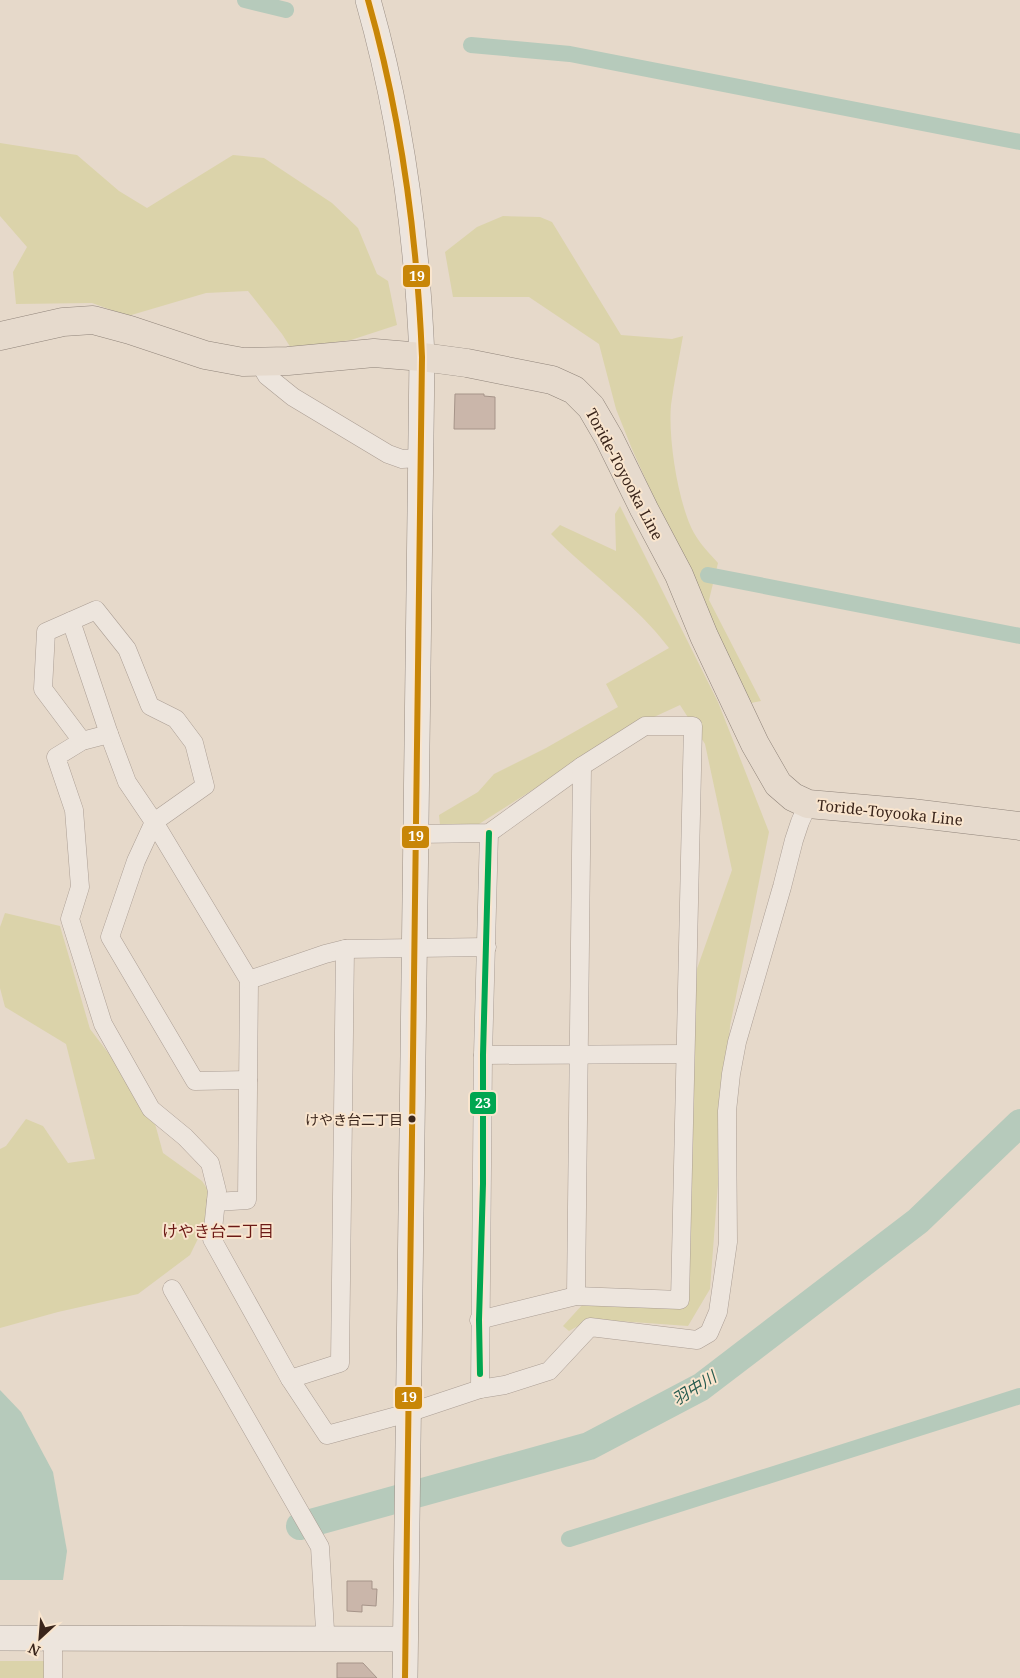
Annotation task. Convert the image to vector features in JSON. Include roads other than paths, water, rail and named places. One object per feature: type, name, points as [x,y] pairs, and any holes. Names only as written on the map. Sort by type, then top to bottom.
[{"type":"main road","name":"Toride-Toyooka Line","points":[[0,336],[63,322],[93,320],[138,332],[205,354],[243,362],[288,361],[374,353],[422,357],[467,363],[552,380],[574,390],[591,407],[601,422],[679,575],[704,636],[755,744],[778,784],[793,797],[808,804],[912,813],[1020,826]]},
{"type":"street","points":[[368,0],[389,86],[406,171],[414,238],[422,357],[404,1678]]},
{"type":"street","points":[[258,361],[267,376],[293,397],[380,449],[402,459],[420,458]]},
{"type":"street","points":[[82,741],[43,689],[46,632],[96,610],[127,649],[150,706],[176,719],[194,743],[206,786],[154,822],[136,861],[110,937],[195,1081],[248,1080]]},
{"type":"street","points":[[71,621],[127,782],[154,822],[249,980],[247,1200],[216,1202]]},
{"type":"street","points":[[416,834],[489,833],[582,766],[644,726],[693,726],[680,1300],[576,1296],[479,1320]]},
{"type":"street","points":[[109,734],[82,741],[56,757],[74,810],[80,887],[70,919],[103,1024],[151,1109],[185,1137],[210,1163],[216,1191],[212,1240],[290,1379],[327,1435],[408,1413],[480,1389],[505,1384],[549,1370],[590,1327],[697,1340],[709,1333],[718,1312],[728,1242],[727,1111],[731,1074],[737,1042],[794,840],[808,804]]},
{"type":"street","points":[[576,1296],[582,766]]},
{"type":"street","points":[[480,1389],[479,1320],[483,1184],[483,1055],[489,833]]},
{"type":"street","points":[[249,980],[345,949],[486,947]]},
{"type":"street","points":[[290,1379],[340,1362],[345,949]]},
{"type":"street","points":[[483,1055],[685,1054]]},
{"type":"street","points":[[172,1289],[320,1548],[325,1630],[328,1639]]},
{"type":"street","points":[[0,1638],[405,1638]]},
{"type":"street","points":[[53,1639],[53,1678]]},
{"type":"waterway","points":[[245,0],[286,10]]},
{"type":"waterway","points":[[471,45],[570,54],[1020,142]]},
{"type":"waterway","points":[[708,575],[1020,636]]},
{"type":"waterway","name":"羽中川","points":[[300,1526],[589,1446],[701,1387],[918,1221],[1020,1123]]},
{"type":"waterway","points":[[569,1539],[1020,1396]]},
{"type":"place","name":"けやき台二丁目","points":[[412,1119]]},
{"type":"district","name":"けやき台二丁目","points":[[218,1231]]}]
